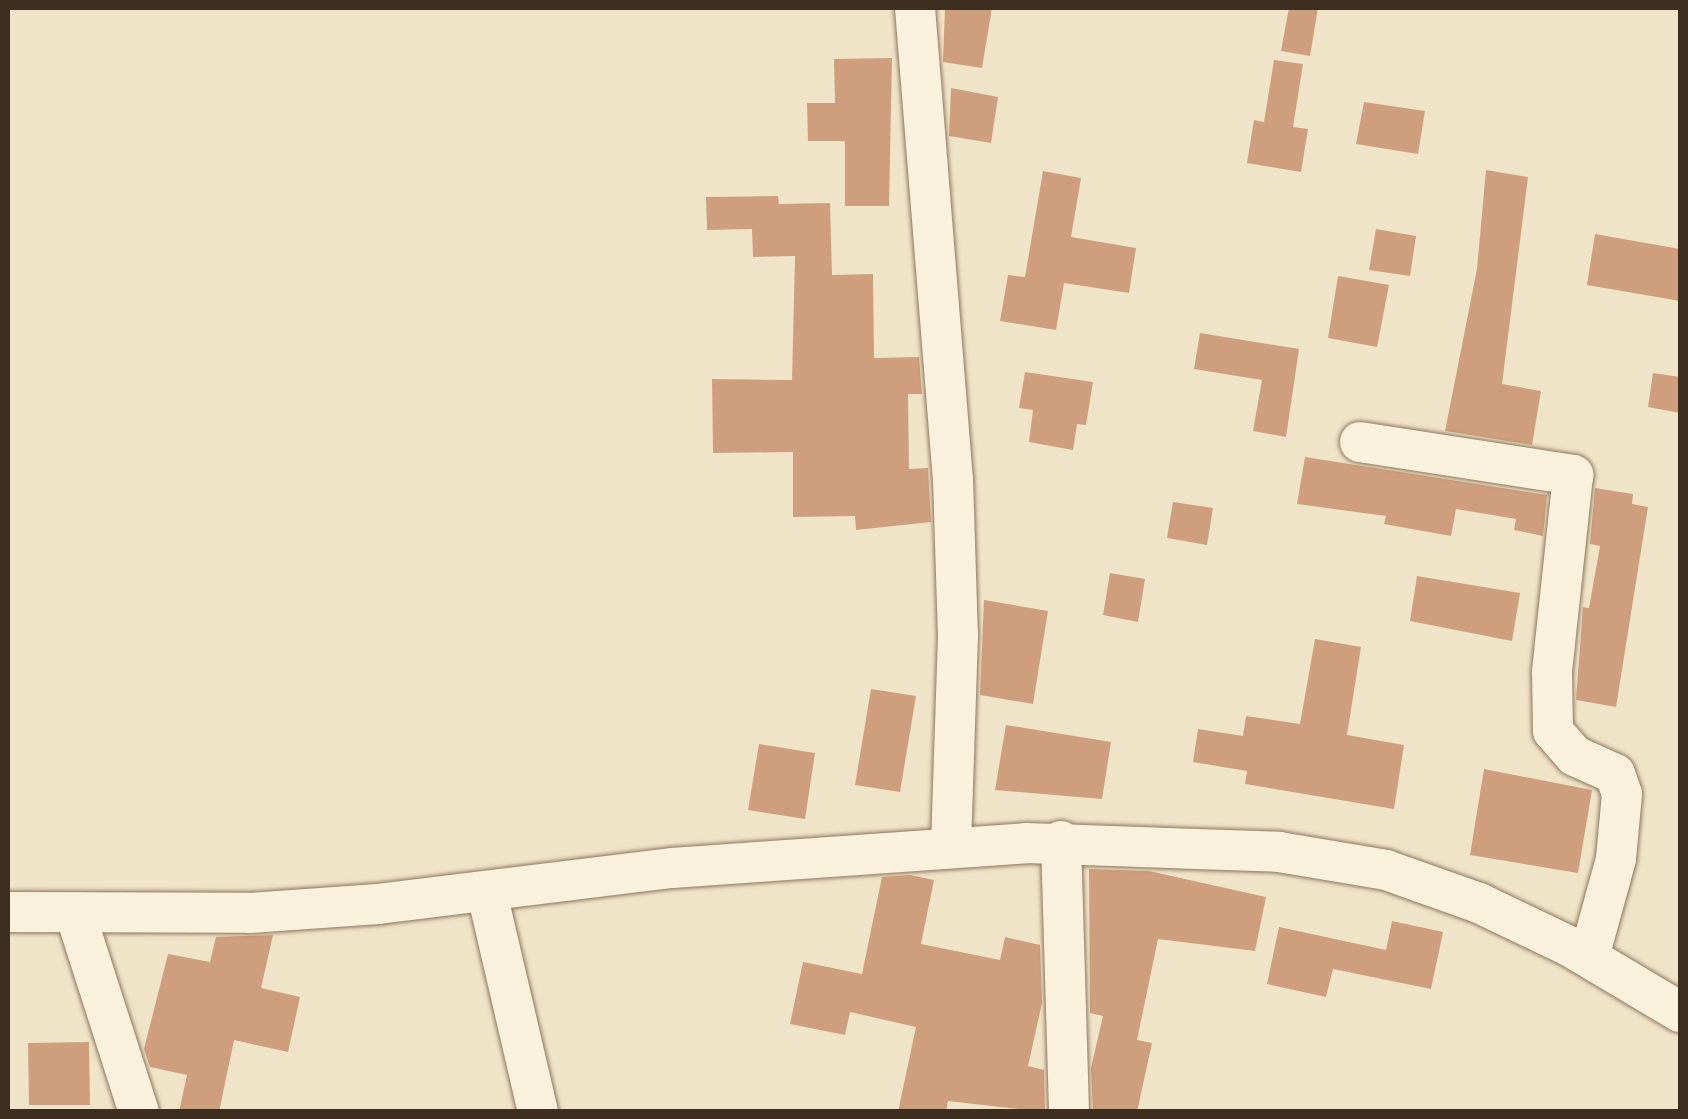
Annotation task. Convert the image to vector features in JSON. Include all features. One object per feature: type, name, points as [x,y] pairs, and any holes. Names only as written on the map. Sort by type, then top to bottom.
[{"type":"street","points":[[915,8],[954,478],[958,635],[950,847]]},
{"type":"street","points":[[1360,442],[1572,475],[1552,673],[1554,731],[1575,756],[1615,774],[1622,794],[1616,859],[1597,961]]},
{"type":"street","points":[[1061,841],[1069,1112]]},
{"type":"street","points":[[8,912],[250,913],[488,893],[672,868],[1061,841],[1280,852],[1386,870],[1479,902],[1597,961],[1679,1011]]},
{"type":"street","points":[[488,893],[538,1112]]},
{"type":"street","points":[[75,913],[139,1112]]},
{"type":"building","points":[[945,8],[992,8],[982,68],[943,62]]},
{"type":"building","points":[[1289,8],[1318,8],[1310,56],[1281,51]]},
{"type":"building","points":[[892,58],[889,206],[845,206],[845,141],[808,141],[807,103],[835,103],[834,59]]},
{"type":"building","points":[[1274,60],[1303,64],[1293,127],[1308,129],[1301,172],[1247,163],[1254,120],[1264,122]]},
{"type":"building","points":[[951,88],[998,97],[991,143],[949,136]]},
{"type":"building","points":[[1364,102],[1425,111],[1418,154],[1356,144]]},
{"type":"building","points":[[1486,170],[1528,177],[1502,384],[1541,391],[1532,445],[1445,431],[1477,269]]},
{"type":"building","points":[[1043,171],[1081,178],[1071,237],[1136,248],[1129,293],[1064,283],[1056,330],[1000,321],[1008,275],[1025,277]]},
{"type":"building","points":[[778,196],[779,204],[830,203],[832,275],[873,274],[874,358],[919,357],[922,394],[908,394],[909,469],[928,468],[931,522],[856,530],[855,516],[793,517],[793,452],[713,453],[712,379],[792,380],[795,256],[753,257],[752,229],[707,230],[706,197]]},
{"type":"building","points":[[1376,229],[1416,236],[1410,276],[1369,270]]},
{"type":"building","points":[[1595,234],[1680,249],[1680,301],[1587,285]]},
{"type":"building","points":[[1338,276],[1389,285],[1377,347],[1328,338]]},
{"type":"building","points":[[1200,333],[1299,349],[1286,437],[1253,431],[1262,380],[1194,369]]},
{"type":"building","points":[[1025,372],[1093,382],[1086,425],[1077,424],[1073,450],[1029,442],[1033,410],[1019,408]]},
{"type":"building","points":[[1653,373],[1680,377],[1680,413],[1648,407]]},
{"type":"building","points":[[1305,457],[1547,495],[1543,536],[1514,530],[1516,519],[1456,509],[1451,536],[1384,524],[1386,516],[1297,504]]},
{"type":"building","points":[[1595,488],[1633,494],[1632,504],[1648,507],[1616,707],[1576,700],[1583,607],[1589,608],[1600,546],[1590,544]]},
{"type":"building","points":[[1173,502],[1213,508],[1207,545],[1167,538]]},
{"type":"building","points":[[1110,573],[1145,579],[1138,622],[1103,615]]},
{"type":"building","points":[[1417,576],[1520,593],[1512,641],[1410,621]]},
{"type":"building","points":[[984,600],[1048,611],[1033,704],[980,695]]},
{"type":"building","points":[[1315,639],[1361,647],[1347,735],[1404,745],[1394,809],[1245,784],[1247,771],[1193,762],[1198,729],[1243,736],[1246,716],[1300,724]]},
{"type":"building","points":[[871,689],[916,696],[900,792],[855,785]]},
{"type":"building","points":[[1006,725],[1111,742],[1102,799],[995,790]]},
{"type":"building","points":[[759,744],[815,753],[805,819],[748,810]]},
{"type":"building","points":[[1484,769],[1592,790],[1578,873],[1470,855]]},
{"type":"building","points":[[1089,869],[1149,871],[1266,897],[1255,951],[1158,939],[1137,1040],[1152,1043],[1137,1112],[1093,1112],[1091,1068],[1103,1016],[1090,1013]]},
{"type":"building","points":[[910,875],[934,880],[921,944],[1000,960],[1005,937],[1040,945],[1042,1003],[1028,1066],[1044,1070],[1045,1112],[948,1101],[946,1112],[898,1112],[916,1027],[850,1012],[845,1035],[790,1024],[803,962],[862,974],[882,877]]},
{"type":"building","points":[[1392,921],[1443,932],[1431,989],[1333,969],[1326,997],[1267,984],[1279,927],[1386,950]]},
{"type":"building","points":[[273,935],[261,988],[300,997],[288,1052],[234,1040],[219,1112],[179,1112],[187,1075],[150,1067],[144,1049],[168,954],[210,962],[216,937]]},
{"type":"building","points":[[89,1042],[90,1105],[29,1105],[28,1043]]}]
